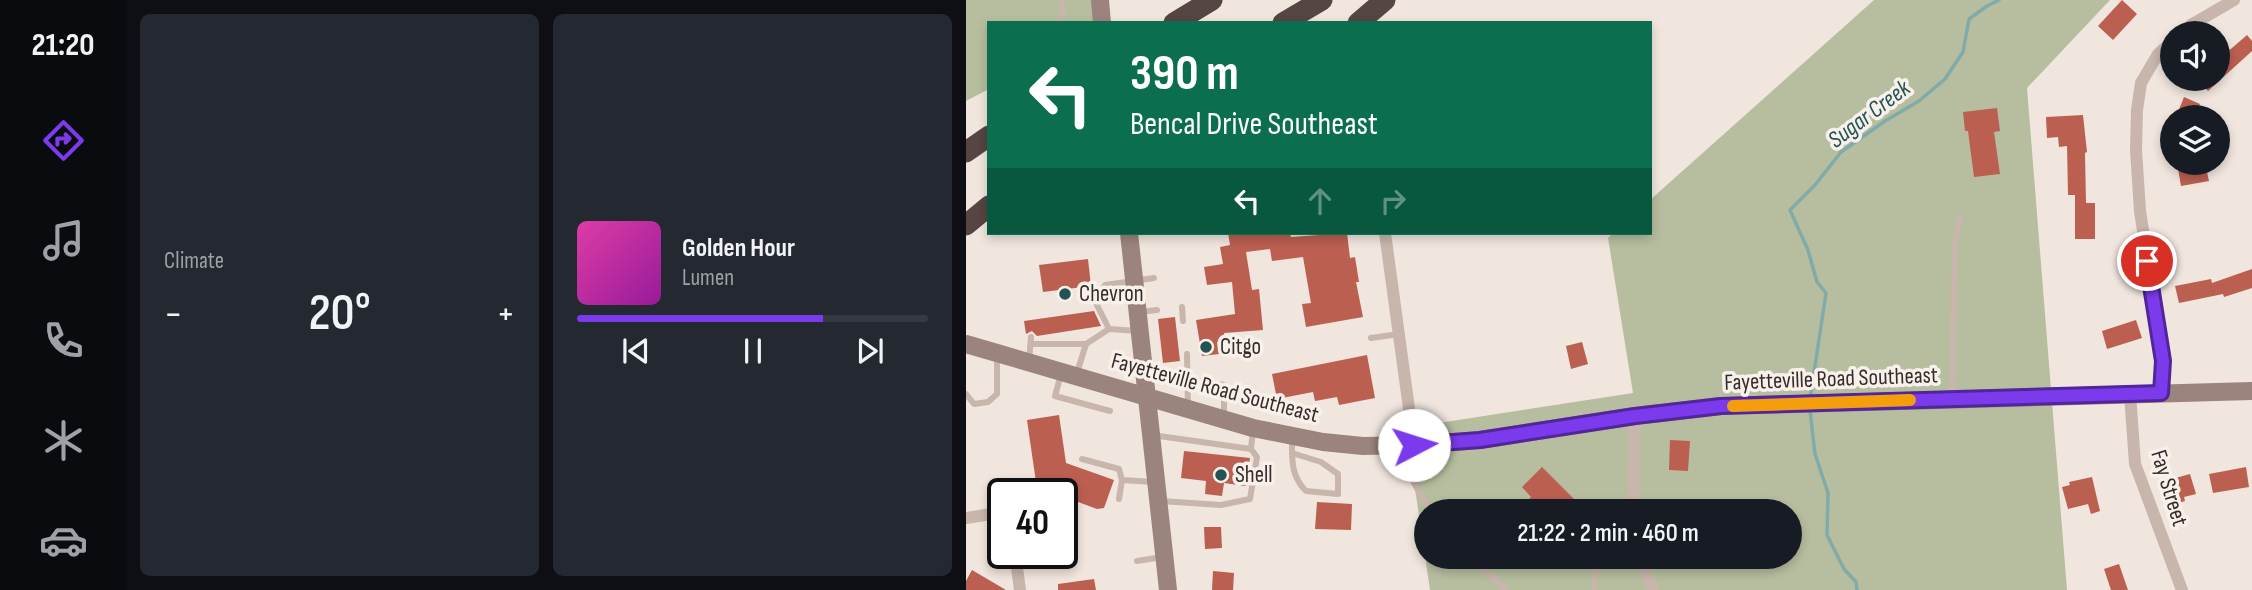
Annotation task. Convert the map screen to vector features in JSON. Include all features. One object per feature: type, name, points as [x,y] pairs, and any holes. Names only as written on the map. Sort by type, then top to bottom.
[{"type":"highway","points":[[1177,21],[1212,0]]},
{"type":"highway","points":[[1286,21],[1322,0]]},
{"type":"highway","points":[[1361,21],[1385,0]]},
{"type":"highway","points":[[966,152],[987,137]]},
{"type":"highway","points":[[966,225],[987,208]]},
{"type":"street","points":[[2198,21],[2234,0]]},
{"type":"street","points":[[2160,52],[2141,83],[2136,150],[2140,211],[2163,361],[2161,393]]},
{"type":"street","points":[[1129,235],[1168,590]]},
{"type":"street","points":[[1385,235],[1399,334],[1406,445]]},
{"type":"street","name":"Fayetteville Road Southeast","points":[[966,344],[1253,428],[1292,444],[1363,446],[1480,440],[1635,416],[1721,406],[2252,391]]},
{"type":"street","name":"Fay Street","points":[[2130,394],[2135,464],[2182,590]]},
{"type":"street","points":[[1634,499],[1635,416]]},
{"type":"street","points":[[966,518],[987,515]]},
{"type":"street","points":[[1017,569],[1020,590]]},
{"type":"street","points":[[1645,569],[1653,590]]},
{"type":"lane","points":[[1061,21],[1062,0]]},
{"type":"lane","points":[[1952,399],[1955,245],[1960,217]]},
{"type":"lane","points":[[1109,329],[1096,303],[1105,285],[1154,278]]},
{"type":"lane","points":[[1182,307],[1183,321]]},
{"type":"lane","points":[[1138,312],[1157,310]]},
{"type":"lane","points":[[1110,411],[1055,396],[1086,344],[1109,329],[1140,331]]},
{"type":"lane","points":[[1371,338],[1399,334]]},
{"type":"lane","points":[[1029,363],[1031,340],[1086,344]]},
{"type":"lane","points":[[966,394],[975,404],[988,402],[997,394],[998,353]]},
{"type":"lane","points":[[1187,354],[1188,410]]},
{"type":"lane","points":[[1188,379],[1224,385],[1224,420]]},
{"type":"lane","points":[[1158,500],[1220,505],[1250,499],[1257,457],[1251,449],[1253,428]]},
{"type":"lane","points":[[1151,435],[1251,449]]},
{"type":"lane","points":[[1292,444],[1338,474],[1338,494],[1306,491],[1295,481],[1292,444]]},
{"type":"lane","points":[[1406,445],[1405,469],[1422,499]]},
{"type":"lane","points":[[1082,459],[1119,469],[1122,480],[1119,499]]},
{"type":"lane","points":[[1122,480],[1156,482]]},
{"type":"lane","points":[[1137,561],[1164,556]]},
{"type":"lane","points":[[1483,569],[1506,590]]},
{"type":"lane","points":[[1594,590],[1596,569]]},
{"type":"green space","points":[[966,0],[1091,0],[1096,21],[987,21],[987,90],[966,101]]},
{"type":"green space","points":[[1874,0],[2110,0],[2027,88],[2067,590],[1430,590],[1427,569],[1802,569],[1802,499],[1417,499],[1406,428],[1633,393],[1608,238],[1611,235],[1652,235],[1652,198]]},
{"type":"building","points":[[2122,0],[2137,14],[2113,40],[2098,26]]},
{"type":"building","points":[[2247,35],[2252,41],[2252,51],[2230,71],[2230,50]]},
{"type":"building","points":[[2184,97],[2200,104],[2200,105],[2181,105]]},
{"type":"building","points":[[1997,108],[2000,131],[1994,132],[2000,174],[1974,177],[1963,112]]},
{"type":"building","points":[[2083,115],[2087,152],[2086,203],[2095,203],[2095,239],[2075,239],[2075,195],[2068,195],[2067,146],[2059,147],[2058,137],[2047,138],[2046,117]]},
{"type":"building","points":[[2179,175],[2208,175],[2209,181],[2181,186]]},
{"type":"building","points":[[1228,235],[1347,235],[1350,258],[1355,257],[1359,282],[1356,282],[1363,317],[1306,327],[1302,304],[1311,303],[1303,257],[1272,261],[1270,249],[1246,252],[1252,290],[1259,289],[1263,330],[1224,333],[1225,341],[1217,342],[1219,354],[1202,356],[1196,320],[1235,314],[1232,282],[1207,285],[1204,267],[1223,264],[1220,247],[1230,245]]},
{"type":"building","points":[[1088,259],[1091,286],[1043,292],[1039,265]]},
{"type":"building","points":[[2252,269],[2252,288],[2224,297],[2223,294],[2179,303],[2175,286],[2211,279],[2212,283]]},
{"type":"building","points":[[1094,311],[1101,326],[1037,336],[1032,331],[1026,334],[1024,321]]},
{"type":"building","points":[[1175,317],[1180,361],[1163,363],[1158,319]]},
{"type":"building","points":[[2136,320],[2142,338],[2107,349],[2102,331]]},
{"type":"building","points":[[1582,342],[1588,364],[1571,369],[1566,346]]},
{"type":"building","points":[[1367,355],[1375,398],[1339,405],[1337,397],[1315,401],[1313,392],[1277,399],[1272,374]]},
{"type":"building","points":[[1059,415],[1066,463],[1114,480],[1104,508],[1097,509],[1078,502],[1078,478],[1035,478],[1027,420]]},
{"type":"building","points":[[1670,440],[1690,441],[1688,471],[1669,470]]},
{"type":"building","points":[[1184,451],[1250,458],[1246,486],[1224,483],[1222,496],[1205,494],[1206,481],[1181,478]]},
{"type":"building","points":[[1542,467],[1574,499],[1529,499],[1531,497],[1522,487]]},
{"type":"building","points":[[2246,467],[2249,487],[2213,493],[2209,474]]},
{"type":"building","points":[[2190,474],[2196,494],[2184,497],[2185,501],[2168,506],[2161,482]]},
{"type":"building","points":[[2092,477],[2100,511],[2091,514],[2088,504],[2068,509],[2062,487],[2070,485],[2069,482]]},
{"type":"building","points":[[1317,502],[1352,504],[1351,530],[1315,529]]},
{"type":"building","points":[[1204,527],[1221,527],[1222,548],[1205,549]]},
{"type":"building","points":[[2119,564],[2128,590],[2111,590],[2104,569]]},
{"type":"building","points":[[972,570],[1006,590],[966,590],[966,581]]},
{"type":"building","points":[[1213,571],[1234,573],[1233,590],[1212,590]]},
{"type":"building","points":[[1094,579],[1096,590],[1058,590],[1058,584]]},
{"type":"waterway","name":"Sugar Creek","points":[[1810,399],[1826,293],[1817,282],[1808,250],[1790,210],[1815,185],[1841,152],[1919,101],[1945,79],[1963,52],[1969,19],[1999,0]]},
{"type":"waterway","name":"Sugar Creek","points":[[1810,410],[1815,454],[1828,493],[1827,535],[1844,569],[1856,582],[1857,590]]},
{"type":"slow traffic","points":[[1733,406],[1910,400]]},
{"type":"place","name":"Chevron","points":[[1065,294]]},
{"type":"place","name":"Citgo","points":[[1206,347]]},
{"type":"place","name":"Shell","points":[[1221,475]]},
{"type":"route","points":[[1414,445],[1480,440],[1635,416],[1721,406],[2161,393],[2163,361],[2147,261]]}]
